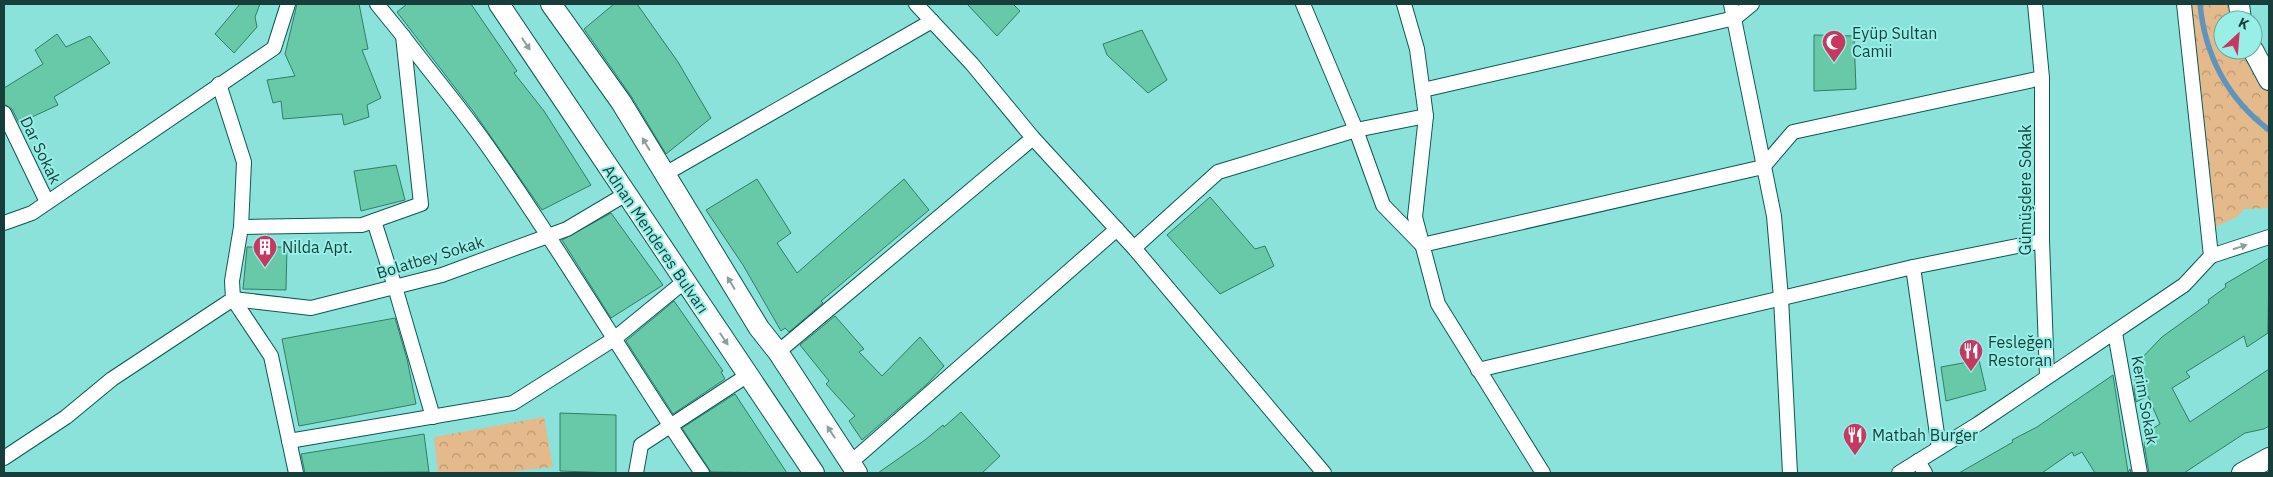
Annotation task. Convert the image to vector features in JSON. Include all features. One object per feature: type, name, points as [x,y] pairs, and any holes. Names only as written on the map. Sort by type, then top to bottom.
[{"type":"main road","name":"Adnan Menderes Bulvarı","points":[[499,4],[814,473]]},
{"type":"main road","points":[[551,4],[621,102],[759,328],[778,352],[854,468]]},
{"type":"main road","points":[[2258,60],[2269,80]]},
{"type":"main road","points":[[2242,473],[2269,458]]},
{"type":"street","points":[[4,223],[32,213],[274,48],[288,4]]},
{"type":"street","points":[[377,4],[486,143],[670,427],[702,473]]},
{"type":"street","points":[[916,4],[972,64],[1033,138],[1134,248],[1324,473]]},
{"type":"street","points":[[1303,4],[1356,130],[1383,205],[1422,245]]},
{"type":"street","points":[[1404,4],[1418,49],[1426,116],[1415,217],[1438,304],[1543,473]]},
{"type":"street","points":[[1732,4],[1774,216],[1781,298],[1790,473]]},
{"type":"street","points":[[1423,90],[1735,18],[1752,4]]},
{"type":"street","name":"Gümüşdere Sokak","points":[[2035,4],[2042,78],[2042,241],[2047,376]]},
{"type":"street","points":[[2184,4],[2211,256]]},
{"type":"street","points":[[665,174],[932,21]]},
{"type":"street","points":[[241,227],[362,225],[422,204],[403,36]]},
{"type":"street","points":[[1422,245],[1764,167],[1793,132],[2042,78]]},
{"type":"street","points":[[219,84],[244,162],[241,227],[232,281],[233,299],[271,356],[296,473]]},
{"type":"street","name":"Dar Sokak","points":[[4,113],[47,202]]},
{"type":"street","points":[[1134,248],[1218,172],[1356,130],[1426,116]]},
{"type":"street","points":[[778,352],[1033,138]]},
{"type":"street","name":"Bolatbey Sokak","points":[[233,299],[311,308],[442,275],[567,228],[626,194]]},
{"type":"street","points":[[374,221],[433,417]]},
{"type":"street","points":[[854,468],[1117,230]]},
{"type":"street","points":[[1899,473],[1921,467],[1939,448],[2115,333],[2184,285],[2211,256],[2269,237]]},
{"type":"street","points":[[1478,370],[1913,267],[2042,241]]},
{"type":"street","points":[[1913,267],[1939,448]]},
{"type":"street","points":[[289,441],[513,403],[614,339],[685,281]]},
{"type":"street","points":[[4,458],[66,417],[112,379],[233,299]]},
{"type":"street","name":"Kerim Sokak","points":[[2115,333],[2140,473]]},
{"type":"street","points":[[636,473],[641,445],[748,375]]},
{"type":"green space","points":[[2184,4],[2241,4],[2241,10],[2213,10],[2213,60],[2262,60],[2269,67],[2269,208],[2244,209],[2237,217],[2210,229]]},
{"type":"green space","points":[[544,417],[553,467],[499,473],[438,473],[434,437]]},
{"type":"building","points":[[240,4],[260,4],[255,17],[257,27],[234,53],[215,34]]},
{"type":"building","points":[[297,4],[359,4],[368,49],[362,50],[381,98],[367,105],[369,117],[344,125],[342,114],[283,119],[281,101],[273,103],[267,80],[295,76],[285,54]]},
{"type":"building","points":[[407,4],[471,4],[517,71],[514,73],[544,111],[591,185],[542,210],[473,111],[397,12]]},
{"type":"building","points":[[614,4],[637,4],[678,62],[711,118],[666,154],[631,96],[584,29]]},
{"type":"building","points":[[967,4],[1013,4],[1020,11],[997,36]]},
{"type":"building","points":[[1142,30],[1167,80],[1148,93],[1107,55],[1103,44]]},
{"type":"building","points":[[57,34],[66,47],[90,36],[110,63],[54,97],[58,105],[19,123],[12,109],[4,104],[4,88],[43,64],[35,50]]},
{"type":"building","name":"Eyüp Sultan Camii","points":[[1814,35],[1854,36],[1856,89],[1814,91]]},
{"type":"building","points":[[396,165],[405,200],[361,211],[354,171]]},
{"type":"building","points":[[757,179],[791,233],[777,243],[797,273],[904,179],[929,210],[821,301],[823,303],[789,332],[785,328],[781,331],[743,265],[706,210]]},
{"type":"building","points":[[1210,197],[1255,249],[1265,246],[1274,266],[1220,294],[1167,235]]},
{"type":"building","points":[[611,213],[663,285],[611,318],[562,240]]},
{"type":"building","name":"Nilda Apt.","points":[[247,247],[287,247],[286,290],[243,289]]},
{"type":"building","points":[[2269,258],[2268,333],[2247,347],[2244,336],[2186,372],[2190,377],[2172,388],[2190,422],[2269,369],[2269,426],[2245,433],[2184,473],[2149,473],[2144,444],[2152,429],[2160,424],[2148,396],[2136,402],[2134,390],[2136,364],[2162,337],[2209,303],[2208,300],[2226,287],[2225,284]]},
{"type":"building","points":[[674,301],[723,371],[721,372],[725,379],[673,414],[626,341]]},
{"type":"building","points":[[835,316],[864,349],[859,352],[882,376],[920,337],[944,366],[927,384],[862,440],[849,421],[855,416],[826,384],[829,381],[800,345]]},
{"type":"building","points":[[395,318],[407,359],[416,404],[299,426],[282,339]]},
{"type":"building","points":[[1979,360],[1986,390],[1946,401],[1941,367]]},
{"type":"building","points":[[2113,375],[2128,472],[2130,469],[2131,473],[2095,473],[2082,452],[2074,456],[2072,452],[2042,473],[1959,473],[2013,442],[2012,440],[2037,427]]},
{"type":"building","points":[[735,394],[787,473],[711,472],[682,428]]},
{"type":"building","points":[[961,412],[1000,456],[982,473],[878,473],[943,425],[944,427]]},
{"type":"building","points":[[560,413],[616,415],[616,473],[560,471]]},
{"type":"building","points":[[424,434],[429,472],[305,473],[301,454]]},
{"type":"waterway","points":[[2200,4],[2207,41],[2221,74],[2241,104],[2269,130]]},
{"type":"place","name":"Eyüp Sultan Camii","points":[[1834,63]]},
{"type":"place","name":"Nilda Apt.","points":[[265,268]]},
{"type":"place","name":"Fesleğen Restoran","points":[[1971,372]]},
{"type":"place","name":"Matbah Burger","points":[[1855,456]]}]
